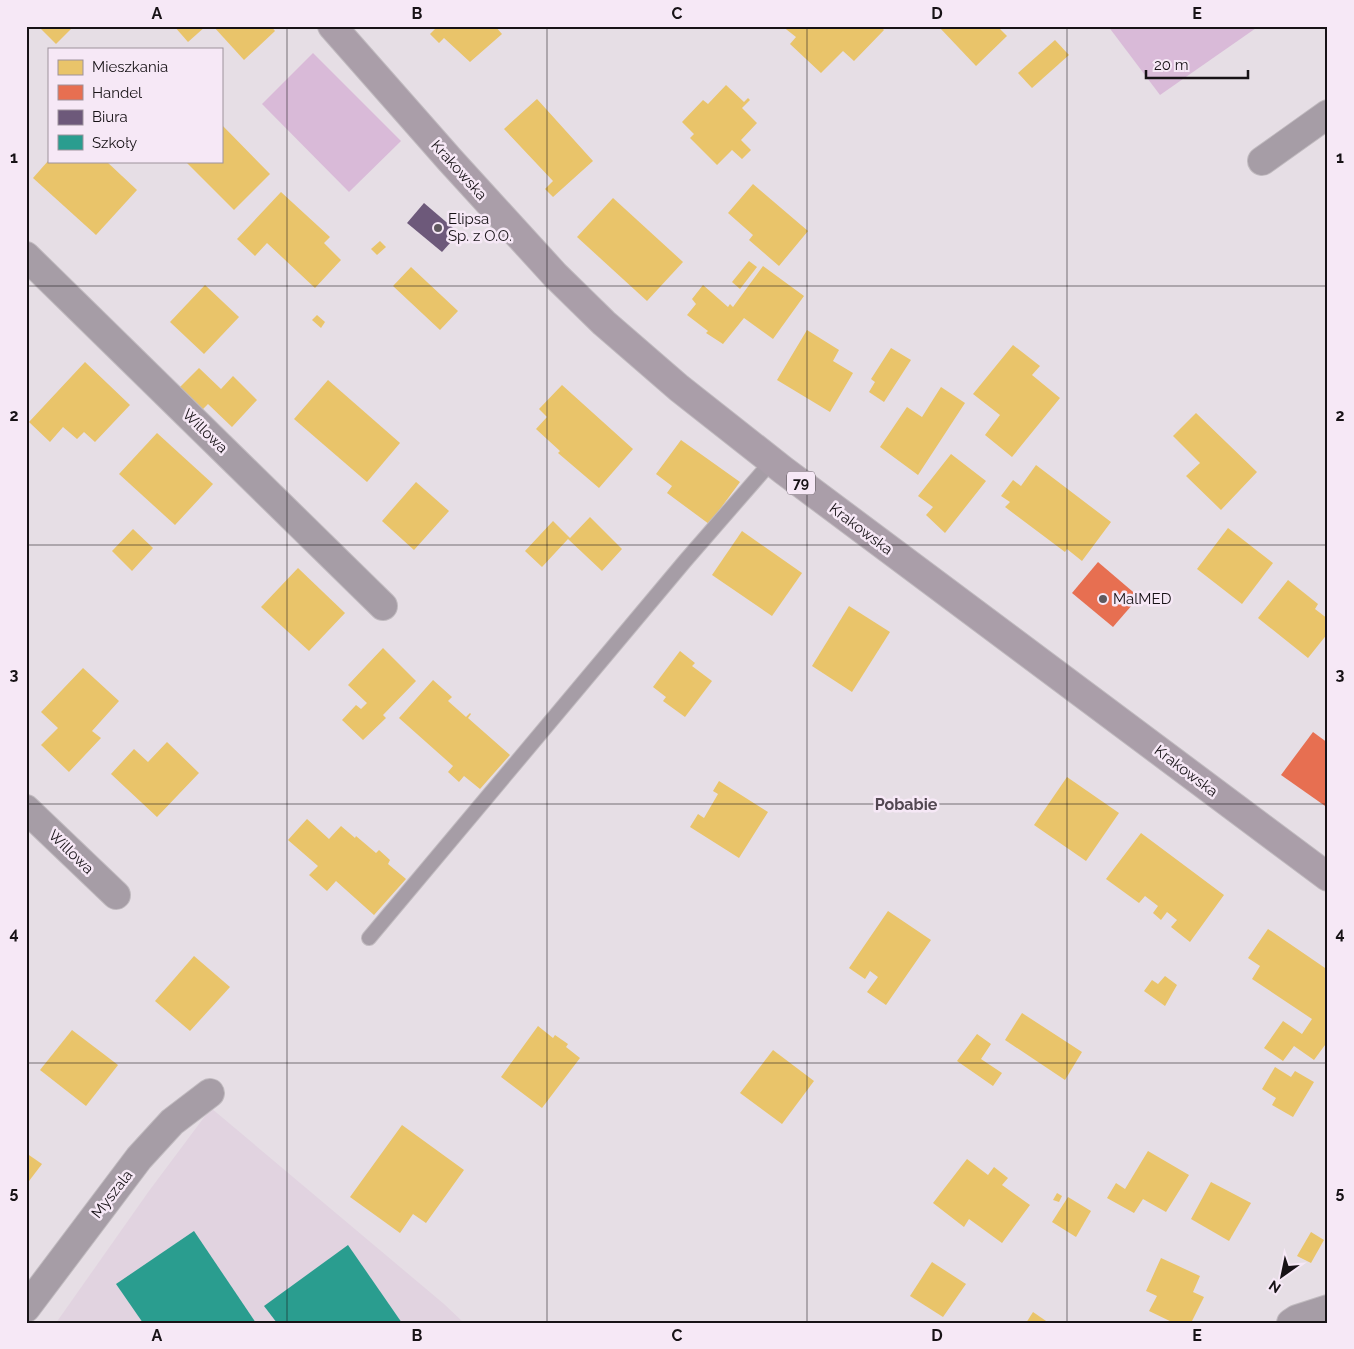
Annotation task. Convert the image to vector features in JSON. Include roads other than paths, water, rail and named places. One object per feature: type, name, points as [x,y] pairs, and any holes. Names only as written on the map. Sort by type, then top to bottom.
[{"type":"main road","name":"Krakowska","points":[[332,26],[509,226],[572,292],[604,323],[679,388],[772,461],[1328,877]]},
{"type":"street","points":[[1262,161],[1328,114]]},
{"type":"street","name":"Willowa","points":[[26,256],[383,606]]},
{"type":"street","name":"Willowa","points":[[26,809],[116,895]]},
{"type":"street","name":"Myszala","points":[[26,1308],[139,1158],[172,1122],[210,1093]]},
{"type":"street","points":[[1291,1323],[1297,1319],[1328,1309]]},
{"type":"lane","points":[[370,938],[685,561],[772,461]]},
{"type":"place","name":"Elipsa Sp. z O.O.","points":[[438,228]]},
{"type":"place","name":"MalMED","points":[[1103,599]]},
{"type":"district","name":"Pobabie","points":[[906,804]]}]
